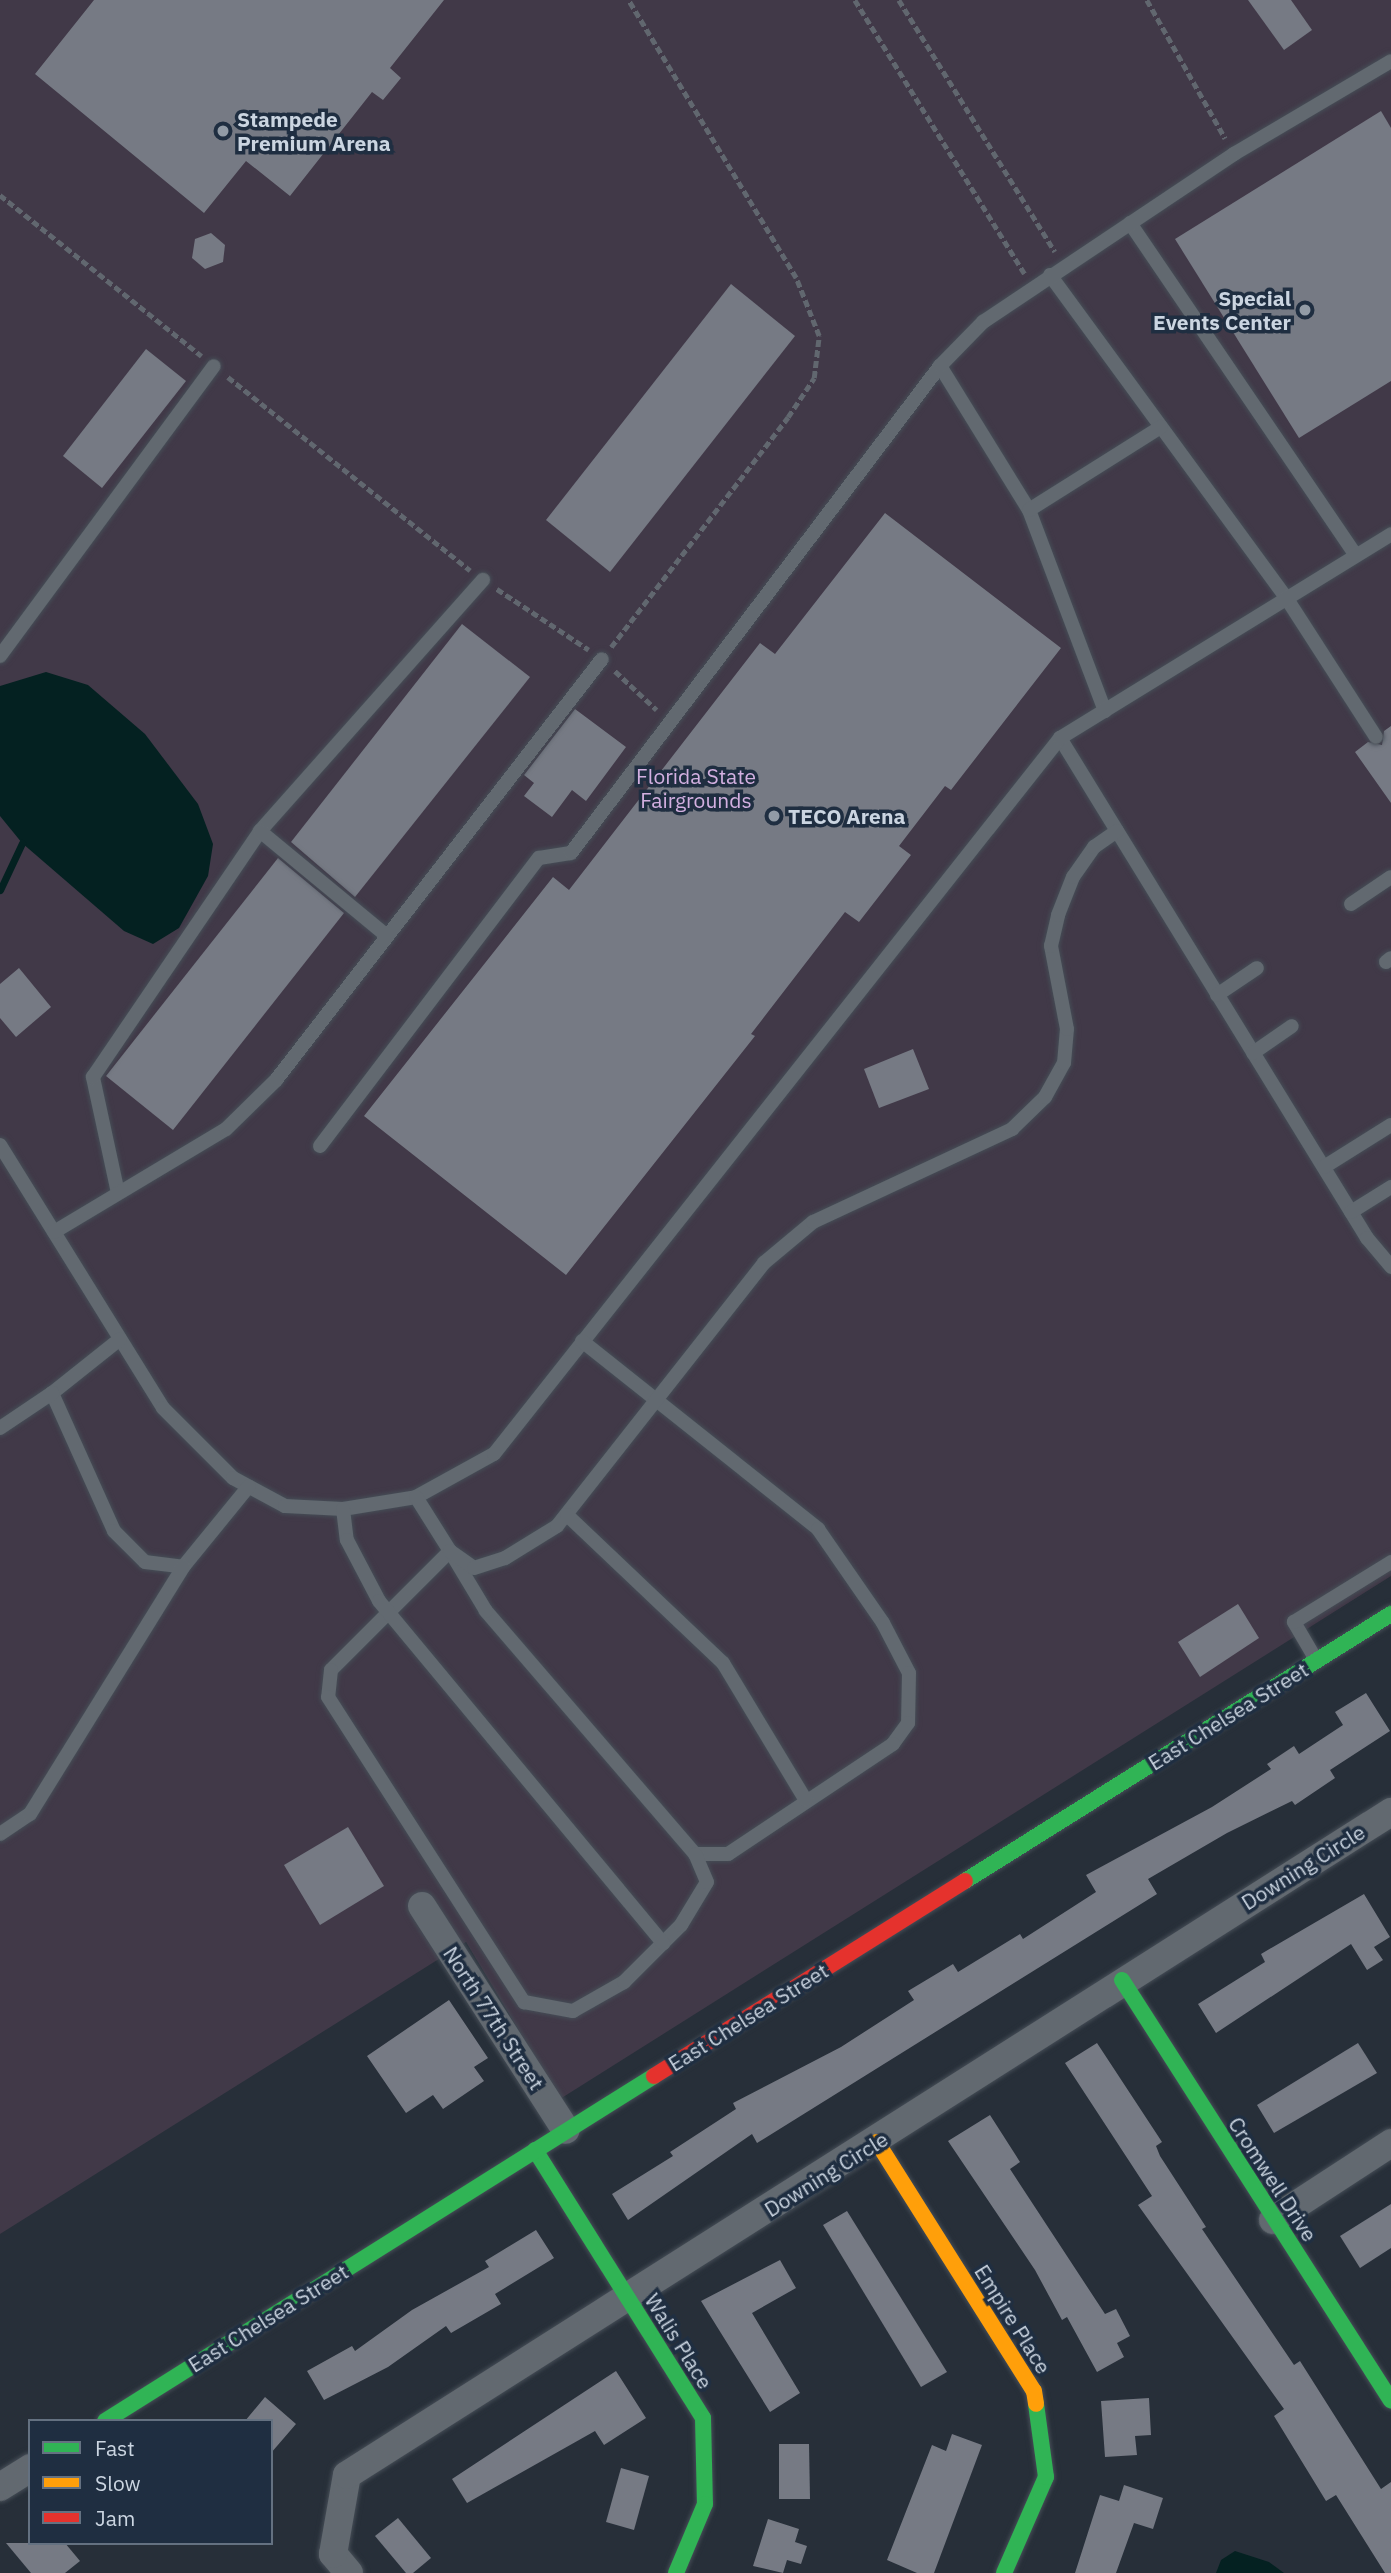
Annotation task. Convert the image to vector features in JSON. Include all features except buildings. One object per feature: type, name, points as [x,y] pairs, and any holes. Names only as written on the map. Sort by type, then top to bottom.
[{"type":"street","name":"East Chelsea Street","points":[[108,2419],[1391,1614]]},
{"type":"street","name":"Downing Circle","points":[[349,2573],[333,2554],[347,2475],[877,2142],[1122,1980],[1391,1812]]},
{"type":"street","name":"North 77th Street","points":[[422,1906],[566,2130]]},
{"type":"street","name":"Cromwell Drive","points":[[1122,1980],[1273,2220],[1391,2400]]},
{"type":"street","name":"Empire Place","points":[[877,2142],[1034,2391],[1046,2477],[1004,2573]]},
{"type":"street","points":[[1273,2220],[1391,2143]]},
{"type":"street","name":"Walis Place","points":[[535,2150],[703,2418],[705,2504],[676,2573]]},
{"type":"street","points":[[0,2487],[28,2469]]},
{"type":"lane","points":[[320,1146],[539,858],[571,853],[940,366],[983,322],[1063,265],[1234,154],[1391,61]]},
{"type":"lane","points":[[1130,222],[1356,556]]},
{"type":"lane","points":[[1050,275],[1287,599],[1376,737]]},
{"type":"lane","points":[[0,656],[214,366]]},
{"type":"lane","points":[[940,366],[1030,510],[1105,711]]},
{"type":"lane","points":[[1030,510],[1161,427]]},
{"type":"lane","points":[[0,1145],[163,1408],[233,1478],[285,1506],[343,1509],[416,1497],[494,1454],[1060,738],[1391,534]]},
{"type":"lane","points":[[118,1194],[93,1077],[260,831],[483,580]]},
{"type":"lane","points":[[54,1232],[226,1129],[276,1080],[602,659]]},
{"type":"lane","points":[[1060,738],[1351,1212],[1391,1268]]},
{"type":"lane","points":[[260,831],[387,936]]},
{"type":"lane","points":[[450,1551],[474,1568],[505,1558],[567,1515],[764,1263],[813,1222],[970,1153],[1012,1129],[1045,1097],[1064,1063],[1067,1029],[1051,946],[1058,915],[1073,877],[1094,847],[1117,831]]},
{"type":"lane","points":[[1351,904],[1391,877]]},
{"type":"lane","points":[[1217,995],[1257,968]]},
{"type":"lane","points":[[1253,1053],[1293,1026]]},
{"type":"lane","points":[[1324,1167],[1391,1125]]},
{"type":"lane","points":[[1351,1212],[1391,1187]]},
{"type":"lane","points":[[0,1428],[52,1393],[120,1339]]},
{"type":"lane","points":[[582,1341],[818,1529],[883,1623],[909,1673],[908,1723],[893,1744],[805,1799],[728,1854],[695,1854]]},
{"type":"lane","points":[[52,1393],[114,1531],[145,1562],[183,1567]]},
{"type":"lane","points":[[0,1833],[30,1814],[183,1567],[249,1486]]},
{"type":"lane","points":[[416,1497],[450,1551],[486,1611],[695,1854],[707,1882],[681,1925],[624,1982],[573,2011],[524,2002],[328,1697],[331,1670],[450,1551]]},
{"type":"lane","points":[[343,1509],[347,1540],[388,1611],[663,1943]]},
{"type":"lane","points":[[567,1515],[723,1664],[805,1799]]},
{"type":"lane","points":[[1317,1661],[1294,1622],[1391,1562]]},
{"type":"path","points":[[602,659],[789,417],[814,378],[819,336],[796,278],[628,0]]},
{"type":"path","points":[[855,0],[1033,287]]},
{"type":"path","points":[[899,0],[1063,265]]},
{"type":"path","points":[[1147,0],[1234,154]]},
{"type":"path","points":[[0,195],[483,580],[602,659],[670,723]]},
{"type":"green space","name":"Florida State Fairgrounds","points":[[0,0],[1391,0],[1391,1576],[560,2099],[466,1942],[0,2234]]},
{"type":"shaded area","points":[[46,672],[88,685],[145,734],[198,804],[213,844],[208,876],[179,928],[153,944],[124,931],[22,843],[0,816],[0,686]]},
{"type":"shaded area","points":[[1235,2551],[1269,2562],[1284,2573],[1216,2573],[1221,2560]]},
{"type":"waterway","points":[[0,890],[22,843]]},
{"type":"traffic: fast","points":[[965,1881],[1391,1614]]},
{"type":"traffic: fast","points":[[1122,1980],[1391,2400]]},
{"type":"traffic: fast","points":[[108,2419],[654,2076]]},
{"type":"traffic: fast","points":[[535,2150],[703,2418],[705,2504],[676,2573]]},
{"type":"traffic: fast","points":[[1004,2573],[1046,2477],[1036,2404]]},
{"type":"traffic: slow","points":[[877,2142],[1034,2391],[1036,2404]]},
{"type":"traffic: jam","points":[[654,2076],[965,1881]]},
{"type":"place","name":"Stampede Premium Arena","points":[[223,131]]},
{"type":"place","name":"Special Events Center","points":[[1305,310]]},
{"type":"place","name":"TECO Arena","points":[[774,816]]}]
